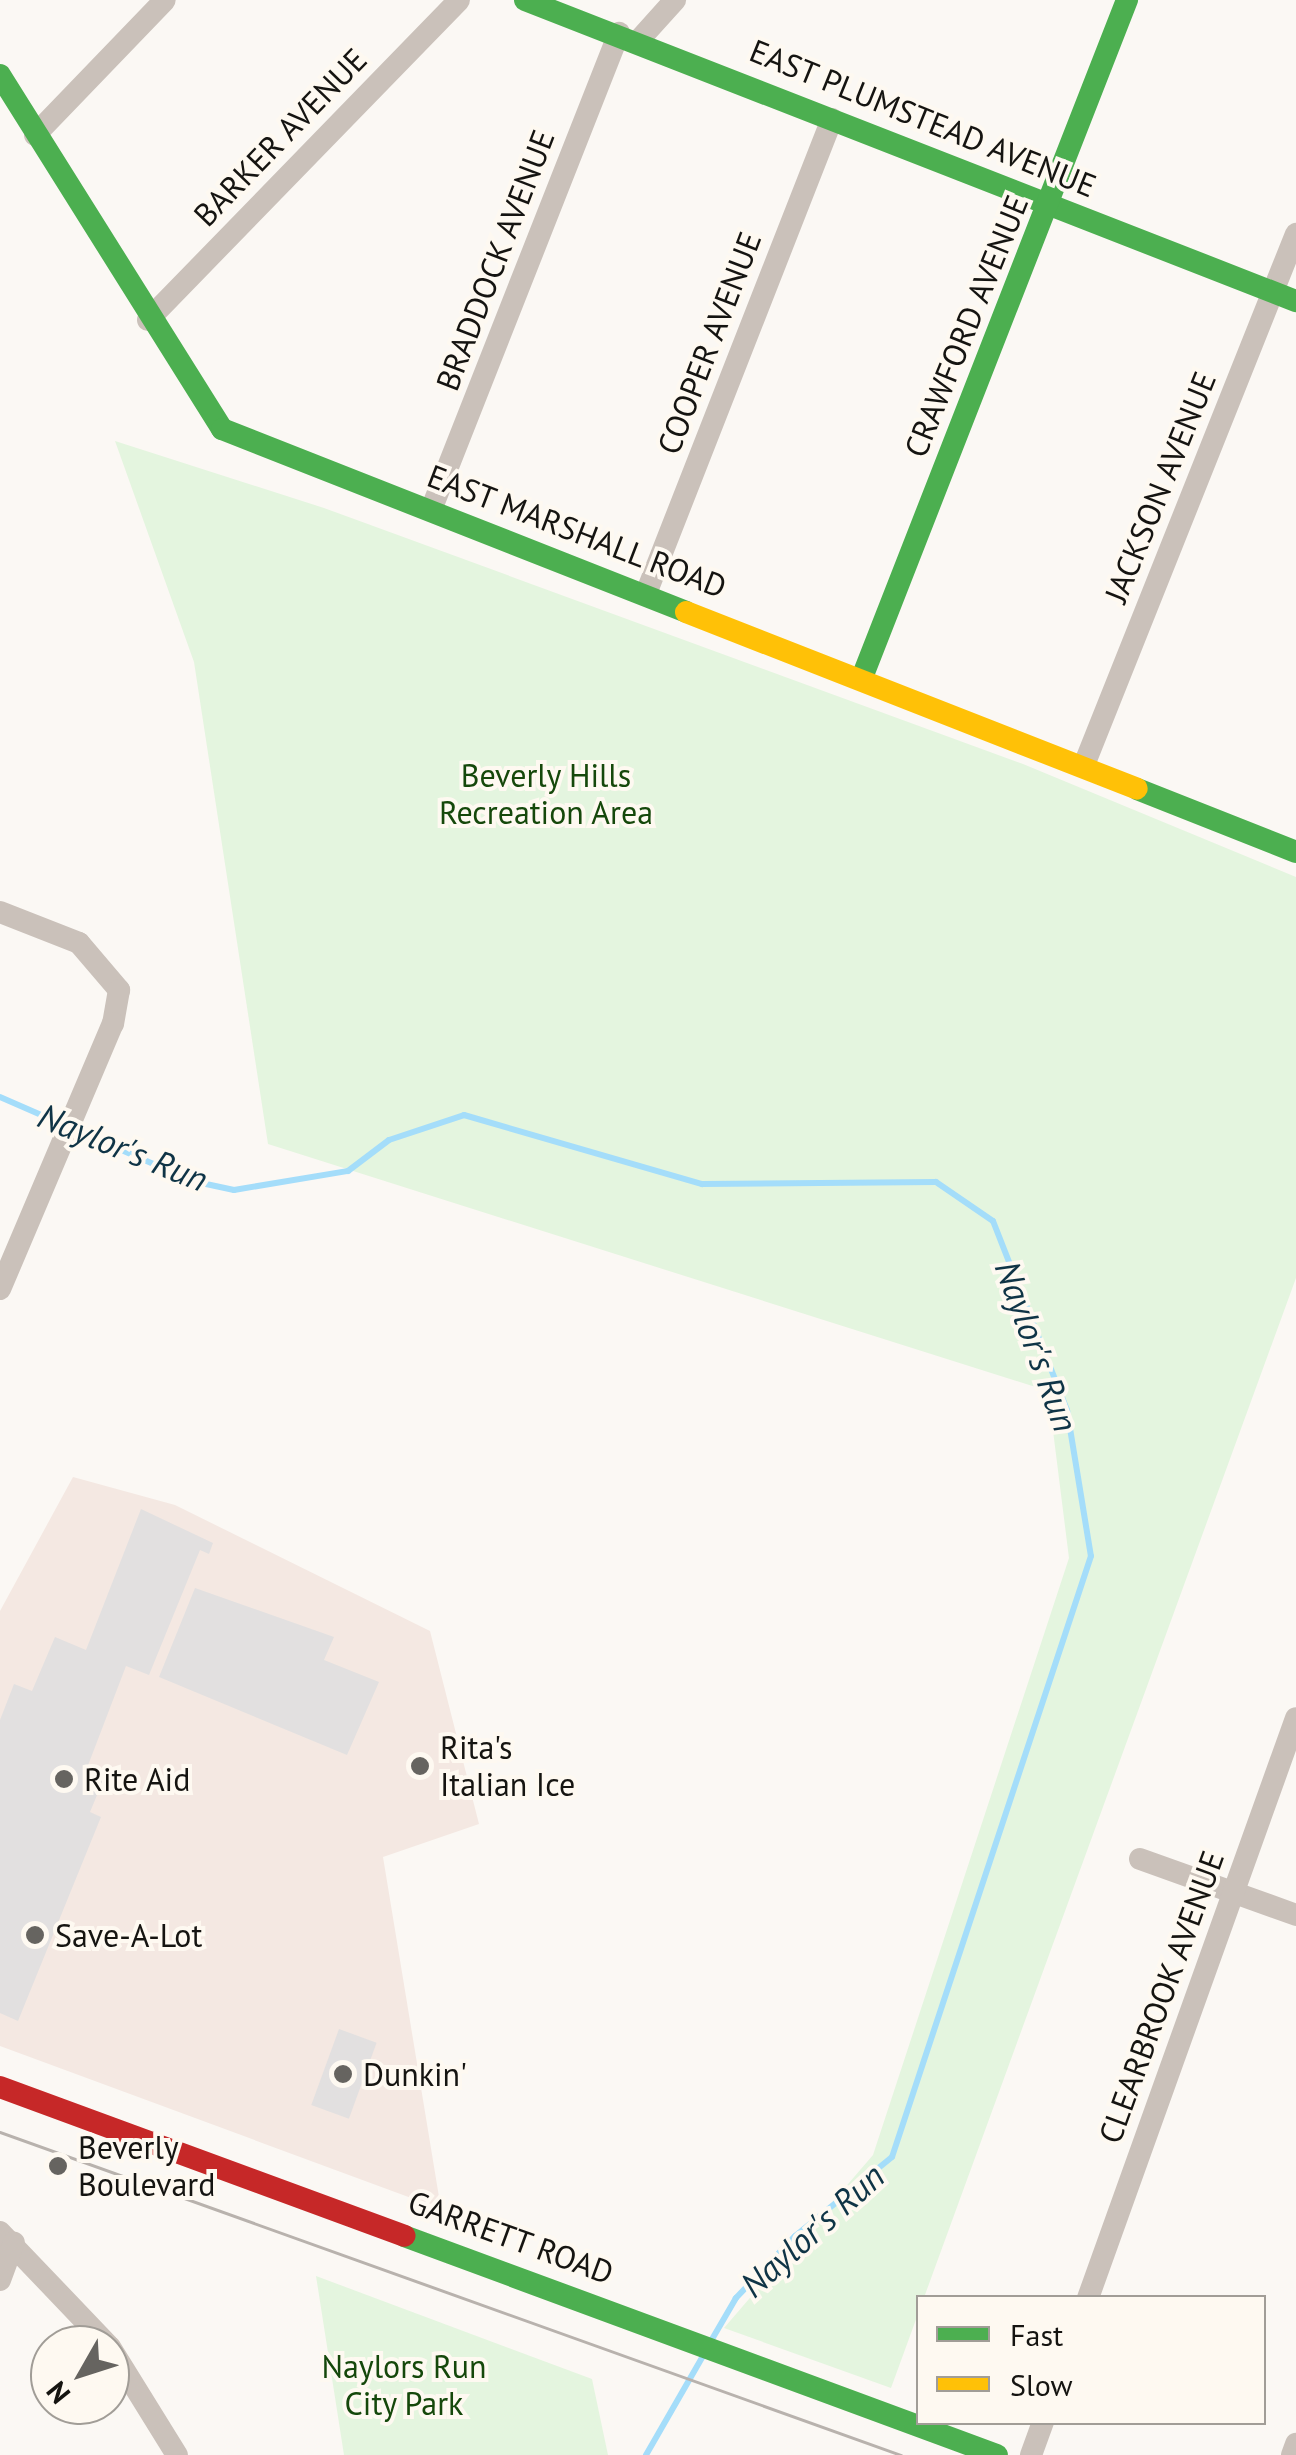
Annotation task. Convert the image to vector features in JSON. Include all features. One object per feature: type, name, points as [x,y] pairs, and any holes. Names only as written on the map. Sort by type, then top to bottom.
[{"type":"main road","name":"EAST PLUMSTEAD AVENUE","points":[[525,0],[629,36],[1296,301]]},
{"type":"main road","name":"CRAWFORD AVENUE","points":[[863,676],[1127,0]]},
{"type":"main road","name":"EAST MARSHALL ROAD","points":[[0,75],[148,320],[222,429],[863,676],[1296,852]]},
{"type":"main road","name":"GARRETT ROAD","points":[[0,2087],[538,2282],[916,2425]]},
{"type":"main road","name":"GARRETT ROAD","points":[[917,2425],[996,2455]]},
{"type":"street","points":[[36,134],[165,0]]},
{"type":"street","name":"BARKER AVENUE","points":[[148,320],[459,0]]},
{"type":"street","points":[[629,36],[675,0]]},
{"type":"street","name":"BRADDOCK AVENUE","points":[[431,510],[629,36]]},
{"type":"street","name":"COOPER AVENUE","points":[[647,591],[832,119]]},
{"type":"street","name":"JACKSON AVENUE","points":[[1084,765],[1296,234]]},
{"type":"street","points":[[0,912],[79,943],[119,990],[78,1108],[0,1289]]},
{"type":"street","name":"CLEARBROOK AVENUE","points":[[1089,2295],[1296,1718]]},
{"type":"street","points":[[1140,1860],[1296,1915]]},
{"type":"street","points":[[0,2280],[7,2237]]},
{"type":"street","points":[[7,2237],[89,2325]]},
{"type":"street","points":[[130,2380],[177,2455]]},
{"type":"street","points":[[1031,2455],[1041,2425]]},
{"type":"street","points":[[1292,2455],[1296,2444]]},
{"type":"shaded area","points":[[73,1477],[175,1505],[430,1631],[479,1824],[383,1857],[441,2209],[0,2046],[0,1611]]},
{"type":"green space","name":"Beverly Hills Recreation Area","points":[[115,441],[324,508],[1023,764],[1296,877],[1296,1278],[925,2295],[916,2295],[916,2319],[891,2388],[724,2328],[873,2155],[1069,1558],[1048,1391],[268,1144],[194,662]]},
{"type":"green space","name":"Naylors Run City Park","points":[[316,2276],[592,2379],[608,2455],[344,2455]]},
{"type":"building","points":[[141,1509],[213,1543],[209,1554],[200,1550],[149,1675],[126,1666],[87,1768],[105,1776],[90,1812],[101,1817],[18,2021],[0,2013],[0,1720],[14,1684],[32,1691],[55,1637],[86,1650]]},
{"type":"building","points":[[195,1588],[334,1637],[324,1660],[379,1682],[347,1755],[159,1677]]},
{"type":"building","name":"Dunkin'","points":[[339,2029],[377,2043],[349,2119],[311,2105]]},
{"type":"waterway","name":"Naylor's Run","points":[[0,1097],[192,1181],[234,1190],[348,1171],[389,1140],[464,1115],[702,1184],[936,1182],[993,1221],[1067,1410],[1091,1556],[892,2157],[795,2236],[736,2298],[711,2341]]},
{"type":"waterway","name":"Naylor's Run","points":[[646,2455],[703,2356]]},
{"type":"tram line","points":[[0,2132],[901,2455]]},
{"type":"traffic: fast","points":[[525,0],[1296,301]]},
{"type":"traffic: fast","points":[[863,675],[1127,0]]},
{"type":"traffic: fast","points":[[0,75],[222,429],[686,612]]},
{"type":"traffic: fast","points":[[1137,789],[1296,852]]},
{"type":"traffic: fast","points":[[404,2236],[997,2455]]},
{"type":"traffic: slow","points":[[686,612],[1137,789]]},
{"type":"traffic: jam","points":[[0,2087],[404,2236]]},
{"type":"place","name":"Rita's Italian Ice","points":[[420,1766]]},
{"type":"place","name":"Rite Aid","points":[[64,1779]]},
{"type":"place","name":"Save-A-Lot","points":[[35,1935]]},
{"type":"place","name":"Dunkin'","points":[[343,2074]]},
{"type":"place","name":"Beverly Boulevard","points":[[58,2166]]}]
